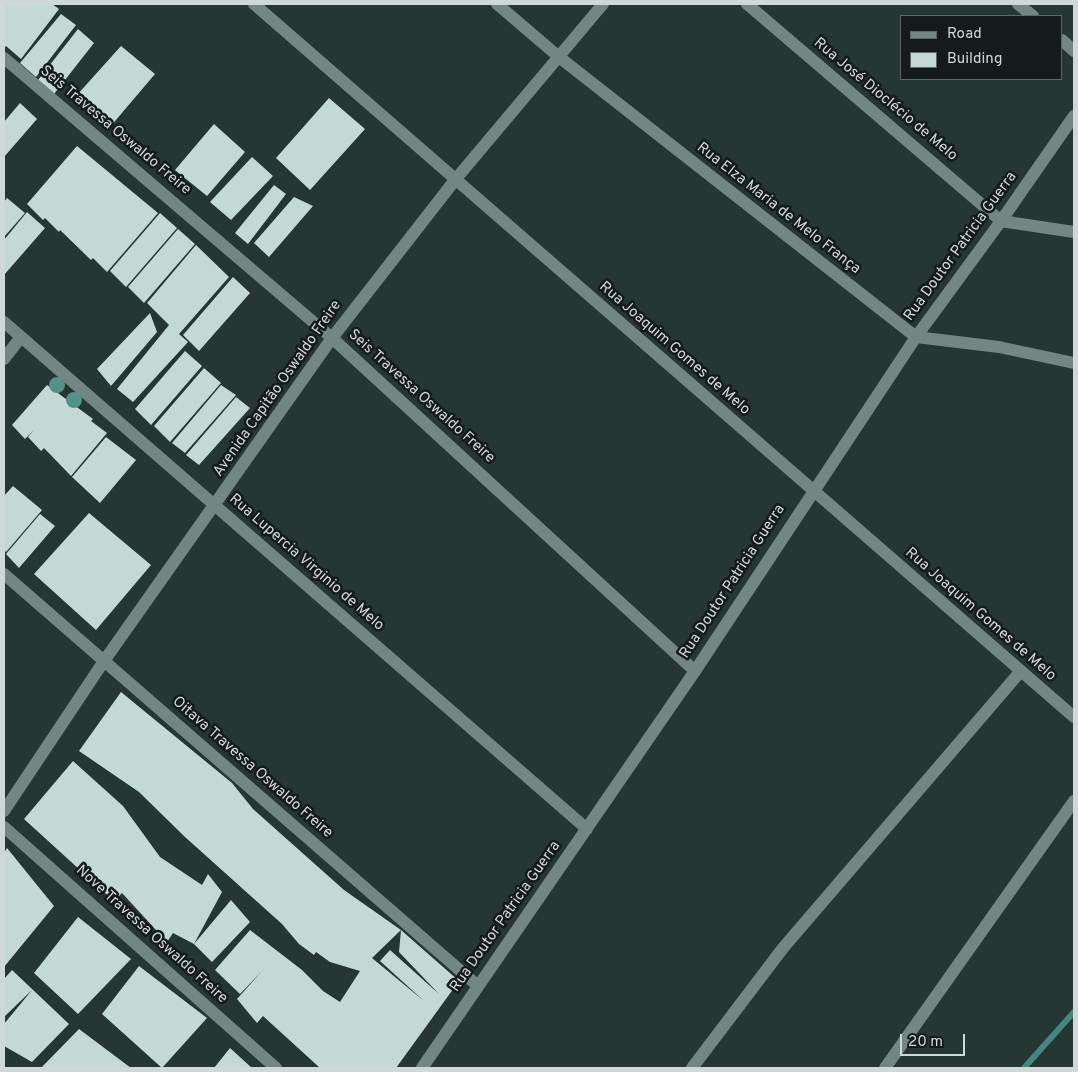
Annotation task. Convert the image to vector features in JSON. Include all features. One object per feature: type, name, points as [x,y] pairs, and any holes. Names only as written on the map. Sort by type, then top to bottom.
[{"type":"street","name":"Rua Joaquim Gomes de Melo","points":[[254,4],[1074,717]]},
{"type":"street","name":"Rua Elza Maria de Melo França","points":[[497,4],[559,57],[916,337]]},
{"type":"street","name":"Avenida Capitão Oswaldo Freire","points":[[4,811],[104,661],[332,338],[455,180],[603,4]]},
{"type":"street","name":"Rua José Dioclécio de Melo","points":[[747,4],[1001,221]]},
{"type":"street","points":[[1018,4],[1032,15]]},
{"type":"street","points":[[1063,41],[1074,51]]},
{"type":"street","name":"Seis Travessa Oswaldo Freire","points":[[4,58],[332,338],[695,671]]},
{"type":"street","name":"Rua Doutor Patricia Guerra","points":[[422,1068],[695,671],[812,491],[916,337],[1001,221],[1074,116]]},
{"type":"street","points":[[1001,221],[1074,232]]},
{"type":"street","name":"Rua Lupercia Virginio de Melo","points":[[4,322],[586,829]]},
{"type":"street","points":[[4,359],[20,337]]},
{"type":"street","points":[[916,337],[999,347],[1074,363]]},
{"type":"street","name":"Oitava Travessa Oswaldo Freire","points":[[4,574],[478,986]]},
{"type":"street","points":[[692,1068],[783,948],[1020,672]]},
{"type":"street","points":[[885,1068],[1074,801]]},
{"type":"street","name":"Nove Travessa Oswaldo Freire","points":[[4,827],[276,1068]]},
{"type":"building","points":[[4,4],[52,4],[59,9],[21,59],[6,46],[4,48]]},
{"type":"building","points":[[61,14],[76,25],[36,77],[20,63]]},
{"type":"building","points":[[78,29],[94,43],[54,94],[38,80]]},
{"type":"building","points":[[121,46],[155,74],[110,127],[77,95]]},
{"type":"building","points":[[329,98],[365,129],[310,190],[276,158]]},
{"type":"building","points":[[20,103],[37,119],[4,157],[4,122]]},
{"type":"building","points":[[214,124],[245,152],[207,196],[175,170]]},
{"type":"building","points":[[77,146],[158,213],[107,272],[93,258],[91,260],[60,230],[59,232],[45,218],[43,220],[27,204]]},
{"type":"building","points":[[252,157],[273,176],[231,220],[210,202]]},
{"type":"building","points":[[274,185],[286,194],[248,244],[235,233]]},
{"type":"building","points":[[294,197],[313,206],[269,257],[254,243]]},
{"type":"building","points":[[7,198],[25,213],[4,237],[4,202]]},
{"type":"building","points":[[27,212],[45,228],[4,275],[4,240]]},
{"type":"building","points":[[160,213],[177,228],[126,287],[110,271]]},
{"type":"building","points":[[178,229],[195,244],[144,303],[128,287]]},
{"type":"building","points":[[196,245],[229,277],[179,334],[188,342],[133,402],[117,389],[169,325],[147,303]]},
{"type":"building","points":[[233,277],[250,293],[199,351],[183,335]]},
{"type":"building","points":[[150,313],[157,332],[111,386],[97,369]]},
{"type":"building","points":[[185,351],[202,366],[151,425],[135,409]]},
{"type":"building","points":[[204,368],[221,383],[170,442],[154,426]]},
{"type":"building","points":[[47,385],[93,419],[91,421],[107,433],[71,476],[44,448],[41,451],[28,437],[34,430],[25,439],[12,425]]},
{"type":"building","points":[[221,385],[236,395],[185,453],[172,443]]},
{"type":"building","points":[[236,397],[250,408],[199,465],[186,455]]},
{"type":"building","points":[[106,437],[136,460],[100,503],[72,477]]},
{"type":"building","points":[[13,486],[42,510],[6,552],[4,550],[4,496]]},
{"type":"building","points":[[89,513],[151,565],[96,630],[34,574]]},
{"type":"building","points":[[40,514],[55,526],[19,568],[6,554]]},
{"type":"building","points":[[121,692],[232,783],[253,809],[344,890],[401,930],[459,981],[396,1068],[320,1068],[263,1016],[257,1023],[237,999],[263,970],[240,994],[215,970],[250,930],[302,970],[323,991],[340,1002],[360,971],[330,962],[316,952],[314,955],[299,944],[282,924],[185,837],[139,792],[79,751]],"holes":[[[401,930],[399,952],[439,994],[390,950],[380,961],[424,1001],[372,958]]]},
{"type":"building","points":[[73,761],[123,806],[160,857],[202,885],[208,874],[222,892],[194,944],[173,933],[167,942],[122,893],[114,901],[24,819]]},
{"type":"building","points":[[7,848],[54,906],[4,967],[4,853]]},
{"type":"building","points":[[231,900],[250,922],[212,962],[194,944]]},
{"type":"building","points":[[78,917],[131,959],[78,1014],[34,973]]},
{"type":"building","points":[[139,966],[207,1018],[162,1068],[102,1014]]},
{"type":"building","points":[[12,970],[69,1024],[32,1062],[4,1046],[4,1024],[32,990],[4,1017],[4,979]]},
{"type":"building","points":[[79,1029],[131,1068],[41,1068]]},
{"type":"building","points":[[230,1048],[252,1068],[214,1068]]},
{"type":"waterway","points":[[1024,1068],[1074,1012]]}]
